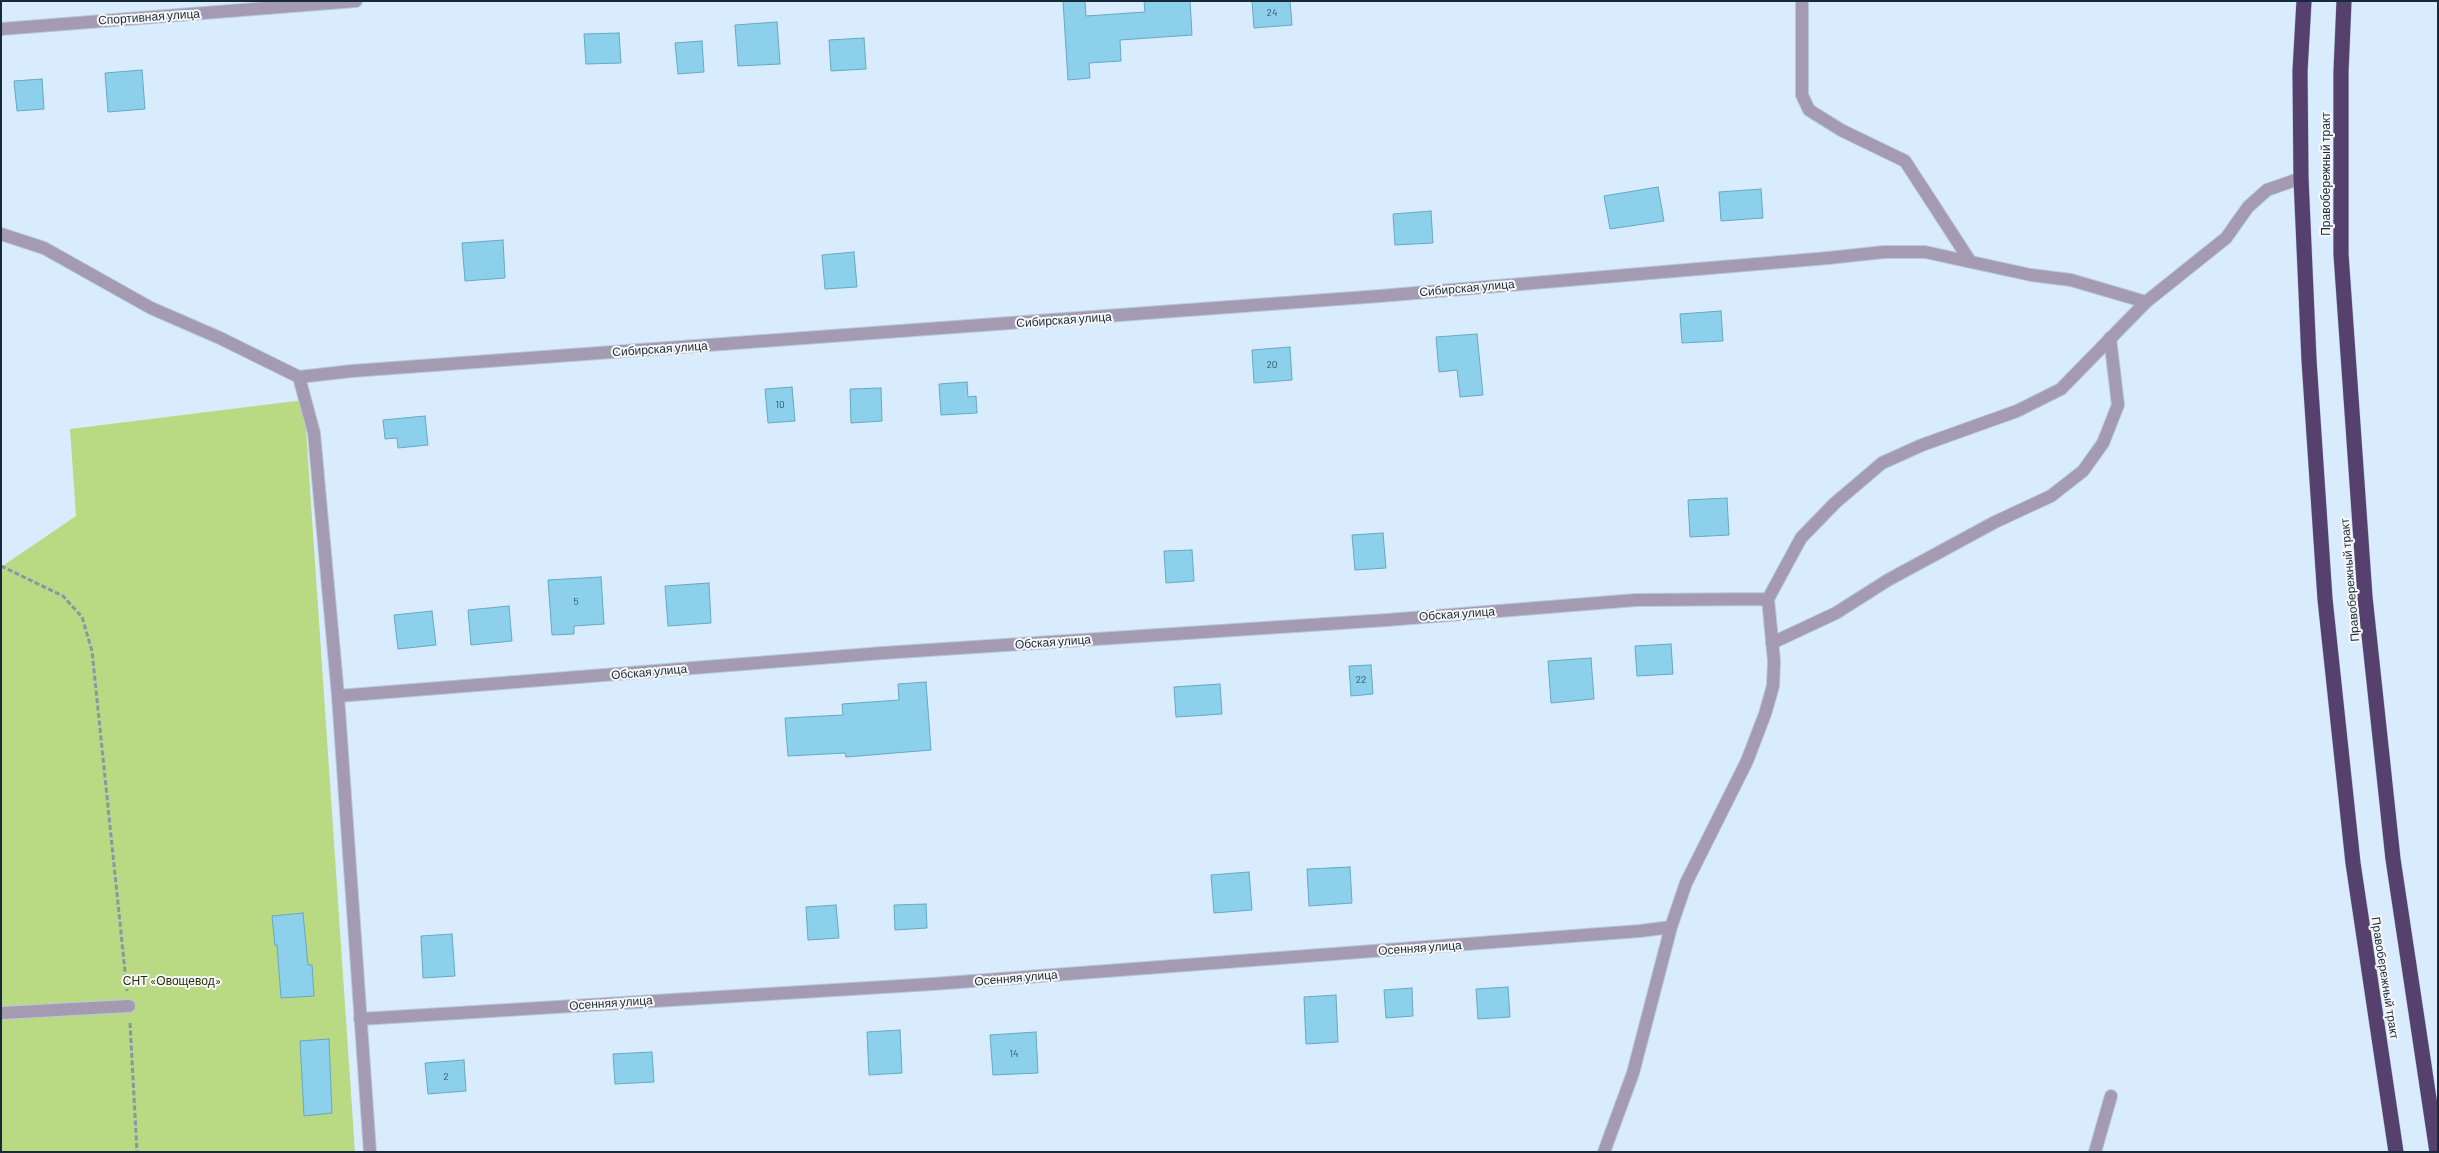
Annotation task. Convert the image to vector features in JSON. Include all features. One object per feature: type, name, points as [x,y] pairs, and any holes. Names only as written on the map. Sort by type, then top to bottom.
[{"type":"highway","name":"Правобережный тракт","points":[[2304,1],[2300,70],[2301,178],[2309,360],[2325,599],[2353,863],[2396,1152]]},
{"type":"highway","name":"Правобережный тракт","points":[[2344,1],[2341,72],[2341,254],[2365,597],[2393,859],[2437,1152]]},
{"type":"street","name":"Спортивная улица","points":[[1,29],[356,1]]},
{"type":"street","points":[[1802,1],[1802,95],[1809,110],[1841,130],[1904,161],[1970,261]]},
{"type":"street","points":[[1604,1152],[1632,1073],[1671,927],[1686,882],[1747,761],[1774,686],[1768,600],[1801,538],[1835,503],[1882,463],[1922,444],[2017,411],[2061,389],[2146,302],[2226,238],[2248,207],[2267,190],[2301,178]]},
{"type":"street","points":[[1,234],[44,248],[151,308],[220,338],[299,377],[314,433],[338,696],[370,1152]]},
{"type":"street","name":"Сибирская улица","points":[[299,377],[352,371],[1380,296],[1884,252],[1925,252],[2032,275],[2071,280],[2146,302]]},
{"type":"street","points":[[1772,643],[1836,613],[1896,576],[1995,522],[2051,496],[2083,471],[2103,443],[2118,405],[2110,338]]},
{"type":"street","name":"Обская улица","points":[[338,696],[893,652],[1387,620],[1636,600],[1768,600]]},
{"type":"street","name":"Осенняя улица","points":[[360,1019],[933,984],[1640,931],[1671,927]]},
{"type":"street","points":[[1,1013],[129,1006]]},
{"type":"street","points":[[2095,1152],[2111,1096]]},
{"type":"path","points":[[1,566],[63,596],[82,617],[92,651],[129,1006],[137,1152]]},
{"type":"green space","name":"СНТ «Овощевод»","points":[[304,400],[355,1152],[1,1152],[1,567],[76,516],[70,429]]},
{"type":"building","points":[[1063,1],[1085,1],[1086,16],[1145,12],[1144,1],[1190,1],[1192,35],[1120,40],[1121,61],[1089,63],[1090,78],[1068,80]]},
{"type":"building","points":[[1252,1],[1290,1],[1292,25],[1254,28]]},
{"type":"building","points":[[777,22],[780,64],[738,66],[735,25]]},
{"type":"building","points":[[619,33],[621,63],[586,64],[584,34]]},
{"type":"building","points":[[864,38],[866,69],[831,71],[829,40]]},
{"type":"building","points":[[702,41],[704,72],[678,74],[675,43]]},
{"type":"building","points":[[142,70],[145,109],[108,112],[105,73]]},
{"type":"building","points":[[42,79],[44,109],[17,111],[14,81]]},
{"type":"building","points":[[1658,187],[1664,221],[1610,229],[1604,196]]},
{"type":"building","points":[[1761,189],[1763,218],[1721,221],[1719,192]]},
{"type":"building","points":[[1431,211],[1433,243],[1395,245],[1393,214]]},
{"type":"building","points":[[503,240],[505,278],[465,281],[462,243]]},
{"type":"building","points":[[854,252],[857,287],[825,289],[822,255]]},
{"type":"building","points":[[1721,311],[1723,341],[1682,343],[1680,314]]},
{"type":"building","points":[[1477,334],[1483,395],[1460,397],[1457,370],[1439,372],[1436,337]]},
{"type":"building","points":[[1290,347],[1292,380],[1254,383],[1252,350]]},
{"type":"building","points":[[967,382],[968,397],[976,396],[977,413],[941,415],[939,384]]},
{"type":"building","points":[[792,387],[795,421],[768,423],[765,389]]},
{"type":"building","points":[[881,388],[882,421],[851,423],[850,389]]},
{"type":"building","points":[[425,416],[428,445],[398,448],[397,438],[385,439],[383,420]]},
{"type":"building","points":[[1727,498],[1729,535],[1690,537],[1688,500]]},
{"type":"building","points":[[1383,533],[1386,568],[1355,570],[1352,535]]},
{"type":"building","points":[[1192,550],[1194,581],[1166,583],[1164,551]]},
{"type":"building","points":[[601,577],[604,624],[574,626],[574,634],[552,635],[548,580]]},
{"type":"building","points":[[709,583],[711,623],[668,626],[665,586]]},
{"type":"building","points":[[509,606],[512,641],[471,645],[468,610]]},
{"type":"building","points":[[432,611],[436,645],[398,649],[394,615]]},
{"type":"building","points":[[1671,644],[1673,674],[1637,676],[1635,646]]},
{"type":"building","points":[[1591,658],[1594,699],[1551,703],[1548,661]]},
{"type":"building","points":[[1371,665],[1373,694],[1351,696],[1349,666]]},
{"type":"building","points":[[926,682],[931,750],[846,757],[845,753],[788,756],[785,718],[843,715],[842,704],[899,700],[898,684]]},
{"type":"building","points":[[1220,684],[1222,714],[1176,717],[1174,687]]},
{"type":"building","points":[[1350,867],[1352,903],[1309,906],[1307,869]]},
{"type":"building","points":[[1249,872],[1252,910],[1214,913],[1211,875]]},
{"type":"building","points":[[926,904],[927,928],[895,930],[894,905]]},
{"type":"building","points":[[836,905],[839,938],[808,940],[806,907]]},
{"type":"building","points":[[303,913],[308,965],[312,965],[314,996],[281,998],[277,945],[275,945],[272,916]]},
{"type":"building","points":[[452,934],[455,976],[423,978],[421,936]]},
{"type":"building","points":[[1508,987],[1510,1017],[1478,1019],[1476,989]]},
{"type":"building","points":[[1412,988],[1413,1016],[1386,1018],[1384,990]]},
{"type":"building","points":[[1336,995],[1338,1042],[1306,1044],[1304,997]]},
{"type":"building","points":[[900,1030],[902,1073],[869,1075],[867,1032]]},
{"type":"building","points":[[1036,1032],[1038,1073],[993,1075],[990,1035]]},
{"type":"building","points":[[329,1039],[332,1113],[304,1116],[300,1041]]},
{"type":"building","points":[[652,1052],[654,1082],[615,1084],[613,1054]]},
{"type":"building","points":[[464,1060],[466,1091],[428,1094],[425,1063]]}]
